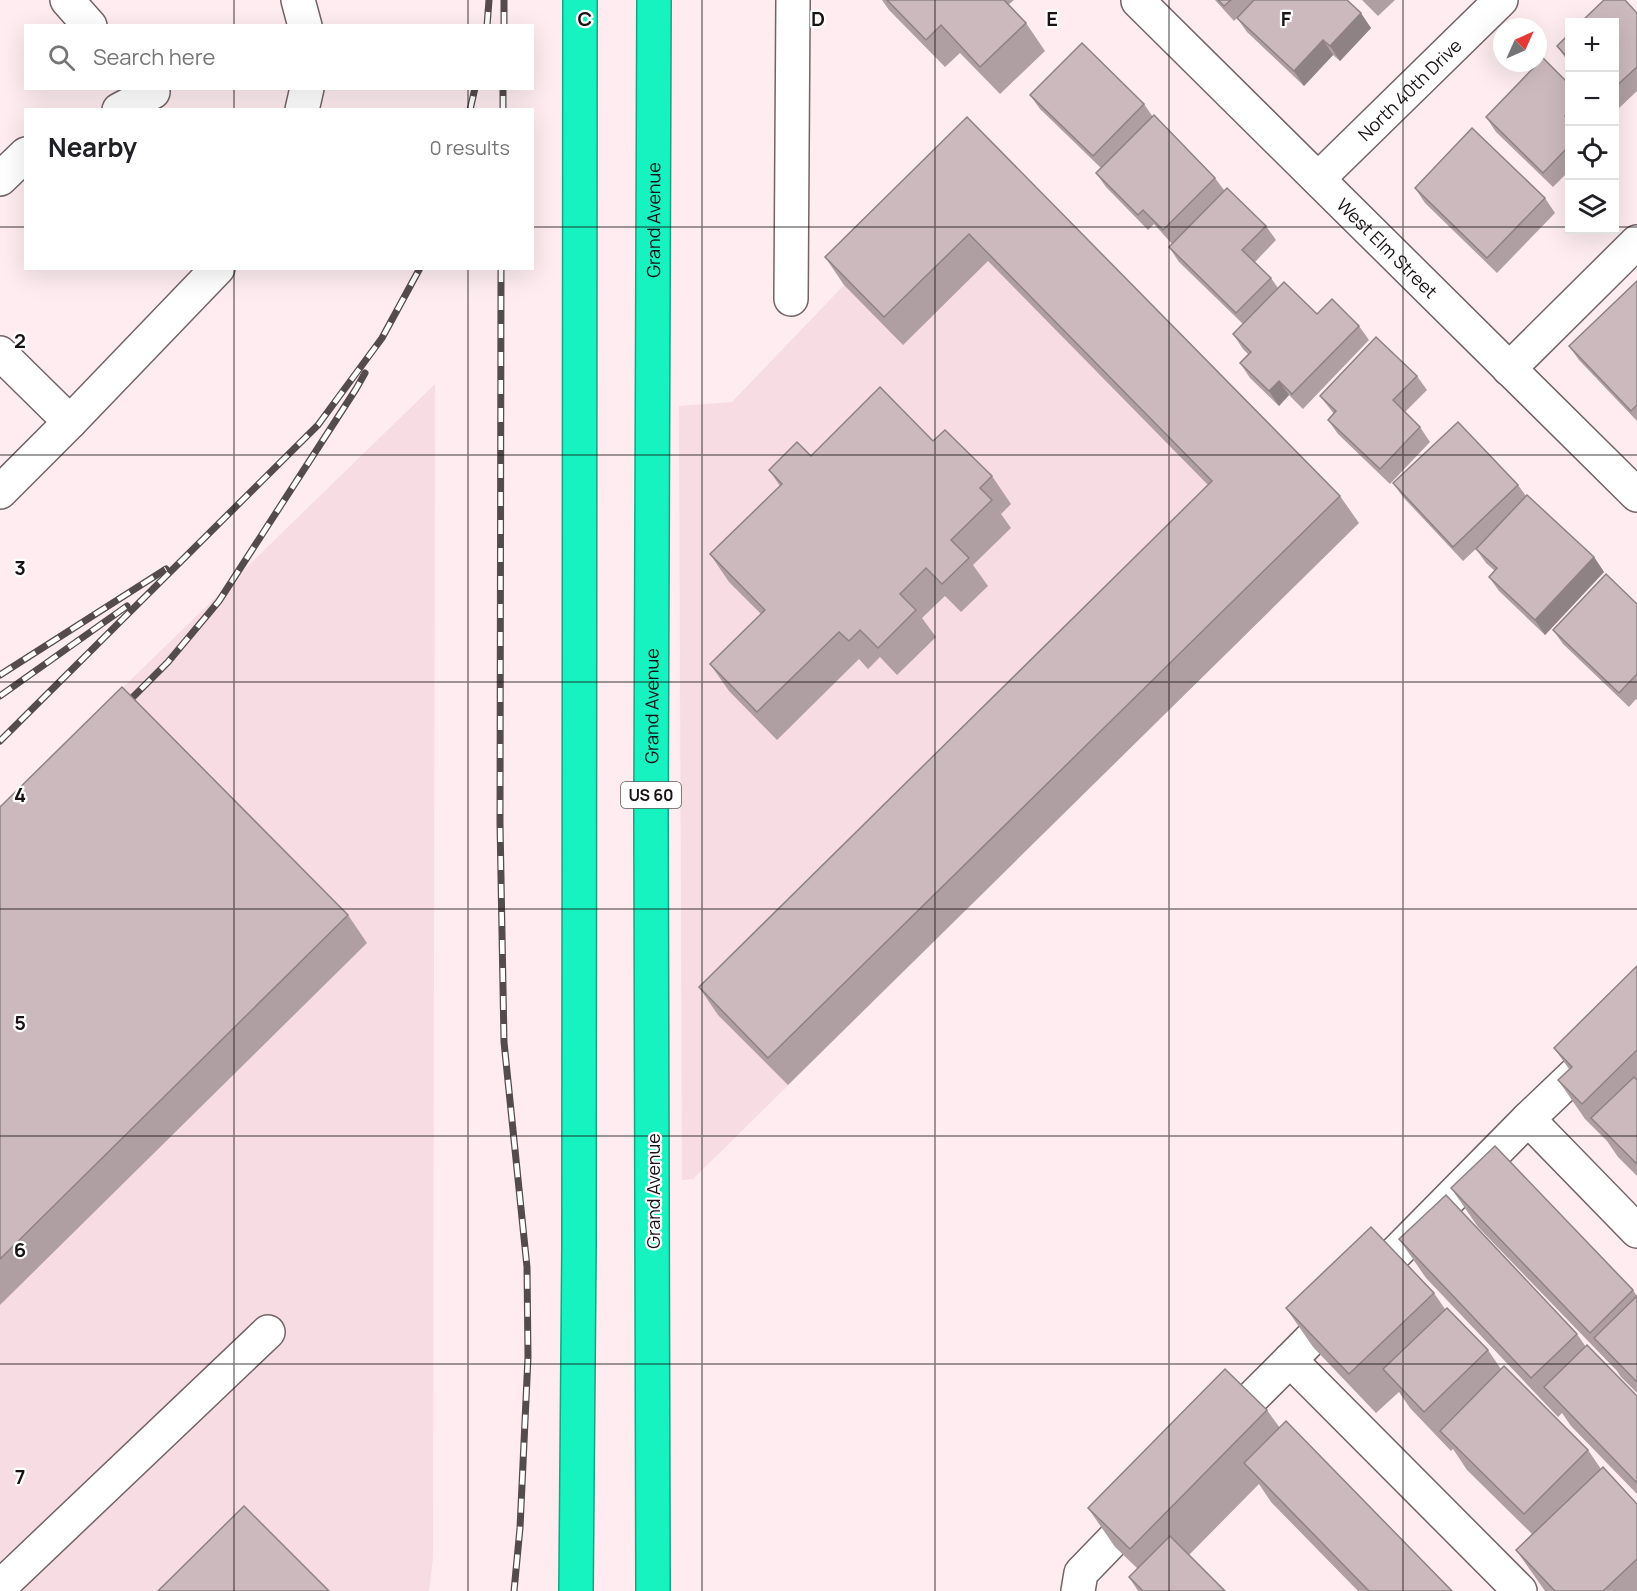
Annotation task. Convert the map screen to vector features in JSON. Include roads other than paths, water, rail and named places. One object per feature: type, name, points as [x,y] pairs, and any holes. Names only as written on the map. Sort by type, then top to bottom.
[{"type":"highway","points":[[576,1591],[579,1224],[580,0]]},
{"type":"highway","name":"Grand Avenue","points":[[653,1591],[651,816],[654,0]]},
{"type":"street","points":[[67,0],[88,24]]},
{"type":"street","points":[[298,0],[304,24]]},
{"type":"street","points":[[791,299],[793,0]]},
{"type":"street","name":"West Elm Street","points":[[1138,0],[1637,495]]},
{"type":"street","name":"North 40th Drive","points":[[1318,179],[1501,0]]},
{"type":"street","points":[[302,108],[307,90]]},
{"type":"street","points":[[125,108],[157,97]]},
{"type":"street","points":[[0,179],[24,156]]},
{"type":"street","points":[[1509,369],[1637,242]]},
{"type":"street","points":[[0,492],[216,270]]},
{"type":"street","points":[[0,353],[70,422]]},
{"type":"street","points":[[1206,1445],[1528,1119],[1637,1014]]},
{"type":"street","points":[[1528,1119],[1637,1231]]},
{"type":"street","points":[[0,1587],[268,1332]]},
{"type":"street","points":[[1290,1360],[1520,1591]]},
{"type":"street","points":[[1078,1591],[1081,1573],[1164,1488]]},
{"type":"railway","points":[[487,24],[489,0]]},
{"type":"railway","points":[[504,0],[504,24]]},
{"type":"railway","points":[[470,108],[475,90]]},
{"type":"railway","points":[[503,90],[503,108]]},
{"type":"railway","points":[[0,741],[318,425],[382,338],[419,270]]},
{"type":"railway","points":[[501,270],[500,823],[504,1042],[527,1267],[528,1357],[520,1528],[514,1591]]},
{"type":"railway","points":[[121,709],[168,662],[219,601],[365,373]]},
{"type":"railway","points":[[0,675],[166,569]]},
{"type":"railway","points":[[0,696],[127,606]]}]
